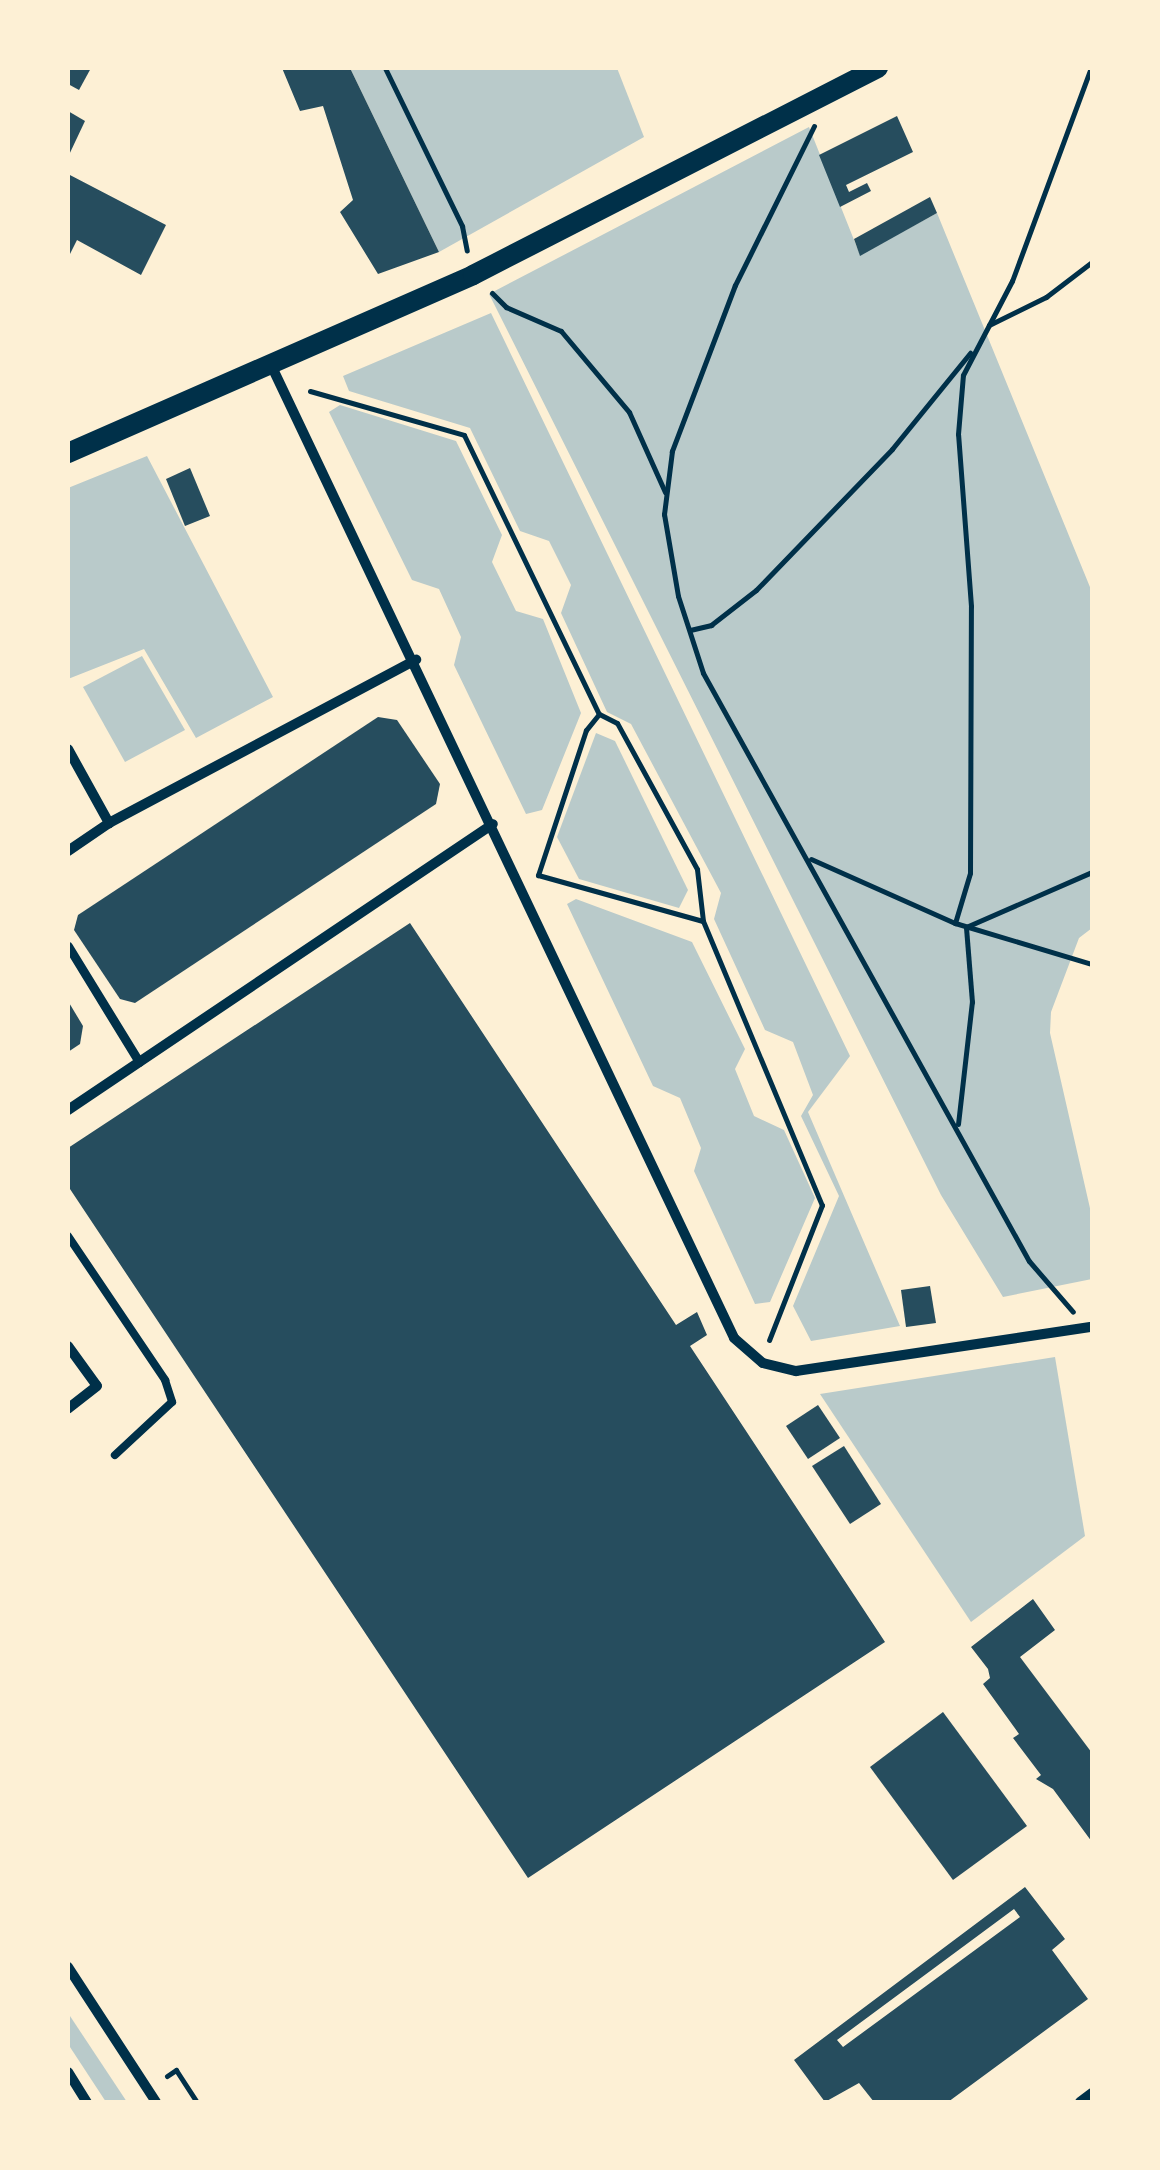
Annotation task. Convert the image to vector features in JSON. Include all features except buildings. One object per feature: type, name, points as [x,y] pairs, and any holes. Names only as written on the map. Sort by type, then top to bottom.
[{"type":"main road","points":[[68,453],[272,367],[472,275],[878,68]]},
{"type":"street","points":[[272,367],[416,660],[734,1338],[763,1362],[796,1371],[1092,1326]]},
{"type":"street","points":[[68,852],[109,822],[416,660]]},
{"type":"street","points":[[68,750],[109,822]]},
{"type":"street","points":[[68,1110],[494,824]]},
{"type":"street","points":[[68,946],[140,1062]]},
{"type":"street","points":[[68,1346],[97,1386],[68,1409]]},
{"type":"street","points":[[68,1966],[156,2102]]},
{"type":"street","points":[[68,2072],[87,2102]]},
{"type":"street","points":[[1080,2102],[1092,2093]]},
{"type":"lane","points":[[68,1236],[165,1380],[172,1402],[115,1456]]},
{"type":"path","points":[[385,68],[462,226],[472,275],[506,307],[561,330],[630,412],[666,495]]},
{"type":"path","points":[[689,630],[710,625],[756,590],[892,449],[972,350],[1012,281],[1091,68]]},
{"type":"path","points":[[806,104],[815,129],[735,285],[672,451],[664,514],[689,630],[703,673],[1029,1261],[1073,1310],[1076,1329]]},
{"type":"path","points":[[986,326],[1046,297],[1092,262]]},
{"type":"path","points":[[954,924],[970,874],[971,606],[958,434],[972,350]]},
{"type":"path","points":[[310,392],[464,435],[599,714],[617,724],[697,870],[703,922],[822,1205],[769,1340]]},
{"type":"path","points":[[599,714],[586,730],[538,875],[703,922]]},
{"type":"path","points":[[808,858],[954,924],[1092,964]]},
{"type":"path","points":[[966,927],[1092,872]]},
{"type":"path","points":[[958,1127],[972,1002],[966,927]]},
{"type":"path","points":[[167,2076],[176,2070],[197,2102]]},
{"type":"shaded area","points":[[350,68],[617,68],[644,137],[439,252]]},
{"type":"shaded area","points":[[809,127],[860,255],[937,213],[1092,592],[1092,928],[1079,938],[1051,1012],[1050,1033],[1092,1217],[1092,1279],[1003,1297],[941,1195],[489,294]]},
{"type":"shaded area","points":[[491,313],[850,1056],[808,1112],[900,1326],[811,1341],[793,1306],[839,1196],[801,1116],[813,1095],[793,1042],[765,1030],[714,919],[721,893],[631,724],[607,712],[561,613],[571,585],[549,541],[520,531],[470,428],[349,391],[343,376]]},
{"type":"shaded area","points":[[340,405],[456,441],[502,535],[492,562],[516,611],[543,619],[581,713],[542,810],[526,814],[454,665],[461,637],[439,589],[412,580],[329,412]]},
{"type":"shaded area","points":[[147,456],[273,697],[196,738],[144,649],[68,679],[68,488]]},
{"type":"shaded area","points":[[142,656],[185,730],[125,762],[83,687]]},
{"type":"shaded area","points":[[596,733],[615,741],[688,890],[679,908],[579,879],[557,837]]},
{"type":"shaded area","points":[[576,899],[692,942],[745,1049],[735,1069],[754,1116],[784,1130],[815,1198],[770,1302],[755,1304],[694,1171],[701,1148],[680,1098],[653,1086],[567,904]]},
{"type":"shaded area","points":[[1055,1357],[1085,1536],[971,1622],[820,1394]]},
{"type":"shaded area","points":[[68,2013],[127,2102],[106,2102],[68,2044]]}]
